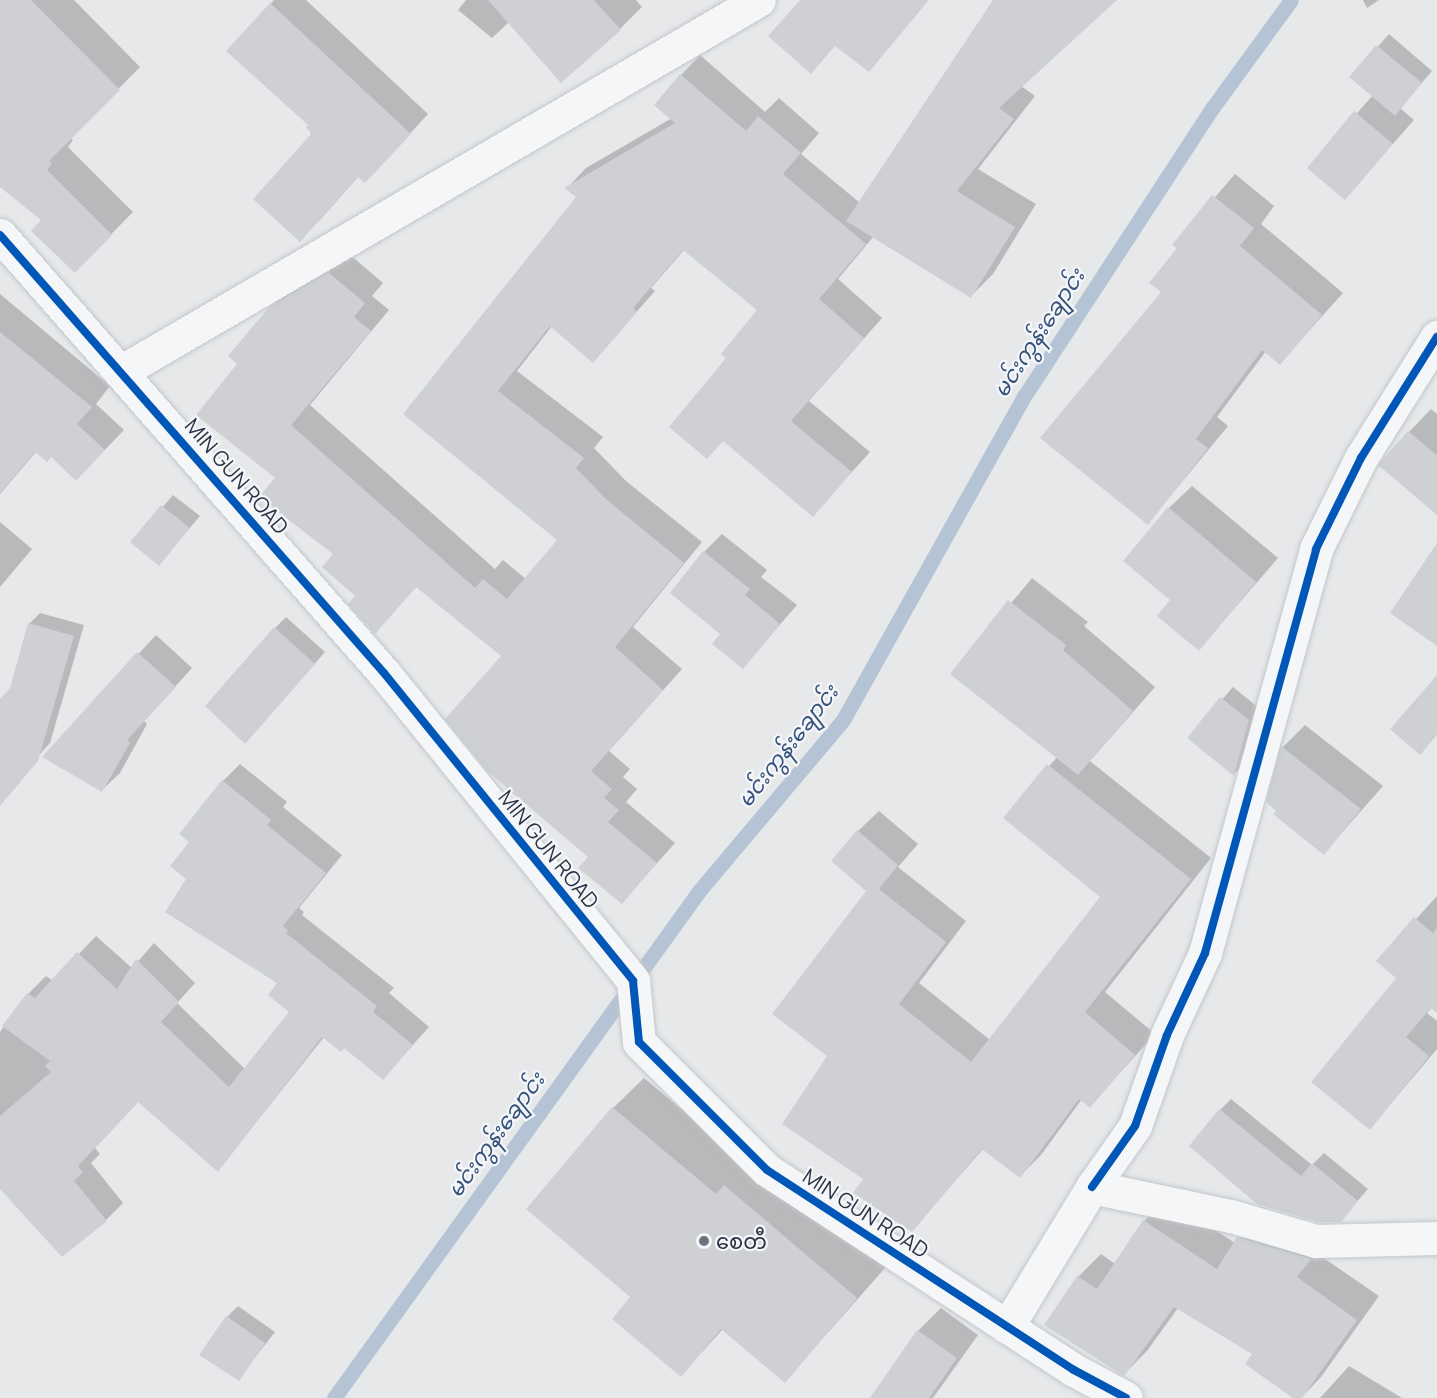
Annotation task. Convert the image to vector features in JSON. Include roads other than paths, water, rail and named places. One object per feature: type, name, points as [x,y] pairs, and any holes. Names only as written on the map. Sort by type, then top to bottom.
[{"type":"street","points":[[122,371],[745,3]]},
{"type":"street","name":"MIN GUN ROAD","points":[[0,235],[122,371],[384,673],[633,981],[639,1042],[767,1170],[1006,1327],[1074,1370],[1126,1398]]},
{"type":"street","points":[[1006,1327],[1092,1187],[1135,1126],[1167,1035],[1205,953],[1316,549],[1361,458],[1437,337]]},
{"type":"street","points":[[1092,1187],[1231,1216],[1316,1241],[1437,1238]]},
{"type":"waterway","name":"မင်းကွန်းချောင်း","points":[[334,1398],[699,891],[843,720],[1025,395],[1213,107],[1291,0]]},
{"type":"place","name":"စေတီ","points":[[704,1241]]}]
